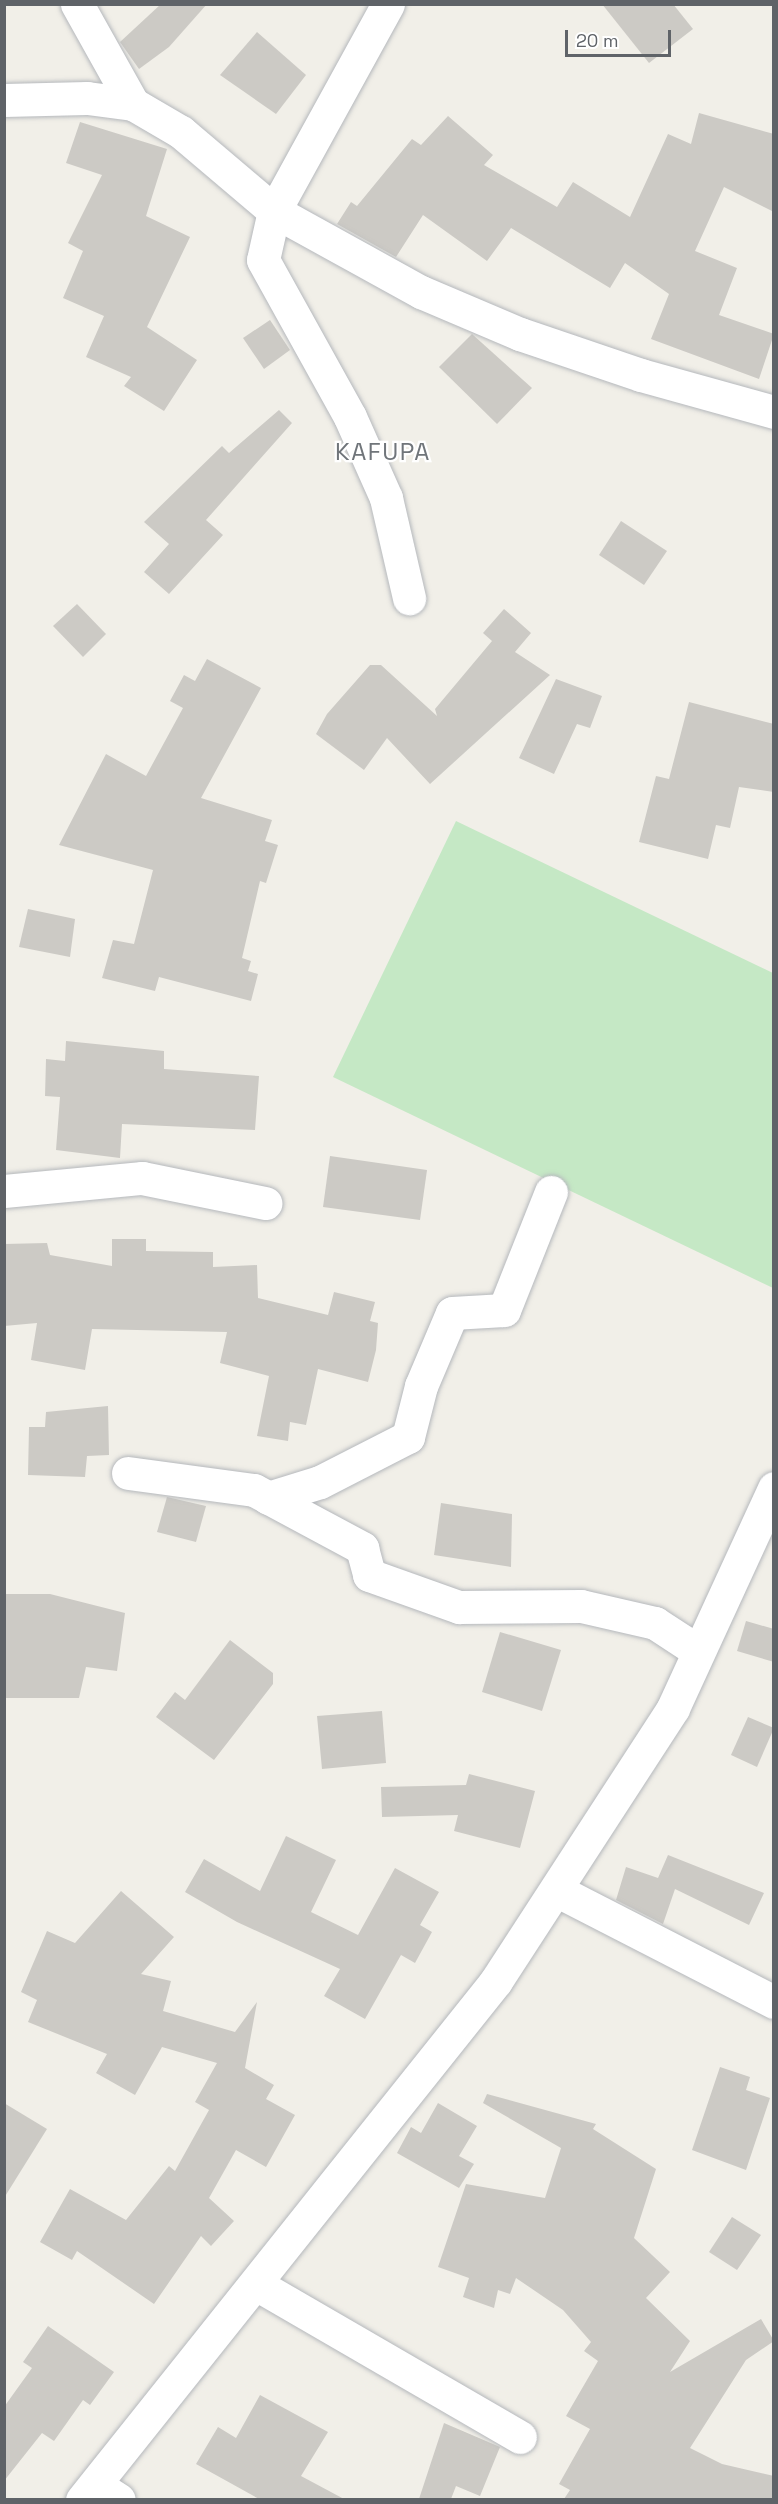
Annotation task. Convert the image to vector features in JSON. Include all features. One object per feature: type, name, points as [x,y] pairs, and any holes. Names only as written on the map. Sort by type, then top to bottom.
[{"type":"street","points":[[77,4],[133,105]]},
{"type":"street","points":[[388,4],[274,211],[264,237],[268,276],[350,417],[386,498],[409,598]]},
{"type":"street","points":[[4,100],[87,98],[133,105],[181,132],[274,211],[421,292],[520,334],[640,375],[774,412]]},
{"type":"street","points":[[4,1191],[142,1179],[265,1203]]},
{"type":"street","points":[[268,1498],[320,1482],[408,1437],[421,1386],[452,1313],[504,1310],[552,1192]]},
{"type":"street","points":[[128,1473],[254,1490],[362,1548],[369,1575],[459,1607],[581,1606],[656,1623],[698,1651]]},
{"type":"street","points":[[99,2495],[256,2284],[496,1981],[673,1708],[774,1488]]},
{"type":"street","points":[[555,1890],[774,2002]]},
{"type":"street","points":[[256,2284],[520,2437]]},
{"type":"green space","points":[[456,821],[773,973],[773,1288],[333,1077]]},
{"type":"building","points":[[161,4],[207,4],[169,47],[139,69],[120,42]]},
{"type":"building","points":[[602,4],[673,4],[693,29],[649,63]]},
{"type":"building","points":[[257,32],[306,75],[276,114],[220,75]]},
{"type":"building","points":[[699,113],[774,134],[774,212],[724,187],[695,251],[737,268],[719,315],[774,334],[759,379],[651,339],[669,294],[625,263],[610,288],[511,228],[487,261],[423,215],[396,257],[337,224],[351,202],[357,206],[412,139],[421,145],[448,116],[493,155],[484,165],[557,207],[573,182],[630,217],[668,134],[691,144]]},
{"type":"building","points":[[80,122],[167,149],[146,216],[190,237],[147,327],[197,360],[164,411],[124,386],[131,377],[86,357],[104,316],[63,298],[83,251],[68,243],[102,175],[66,163]]},
{"type":"building","points":[[270,320],[290,350],[264,369],[243,338]]},
{"type":"building","points":[[472,334],[532,388],[497,424],[439,367]]},
{"type":"building","points":[[279,410],[292,423],[206,520],[223,535],[169,594],[144,572],[169,544],[144,522],[222,446],[229,453]]},
{"type":"building","points":[[621,521],[667,551],[644,585],[599,555]]},
{"type":"building","points":[[77,604],[106,634],[83,657],[53,626]]},
{"type":"building","points":[[504,609],[531,633],[515,652],[550,675],[430,784],[387,738],[364,770],[316,734],[327,714],[370,665],[381,665],[437,716],[435,709],[492,641],[483,633]]},
{"type":"building","points":[[207,659],[261,688],[201,798],[272,820],[265,841],[278,845],[266,883],[260,881],[242,958],[251,961],[248,971],[258,974],[251,1001],[159,977],[155,991],[102,978],[113,940],[134,944],[153,870],[59,845],[106,754],[146,776],[183,708],[170,701],[184,675],[195,681]]},
{"type":"building","points":[[556,679],[602,696],[590,728],[577,724],[554,774],[519,758]]},
{"type":"building","points":[[689,702],[774,724],[774,792],[739,787],[730,828],[716,825],[708,859],[639,842],[656,776],[669,779]]},
{"type":"building","points":[[28,909],[75,919],[70,957],[19,947]]},
{"type":"building","points":[[66,1041],[164,1051],[164,1069],[259,1076],[255,1130],[122,1124],[120,1158],[56,1150],[60,1097],[45,1096],[46,1059],[65,1061]]},
{"type":"building","points":[[330,1156],[427,1170],[420,1220],[323,1207]]},
{"type":"building","points":[[112,1239],[146,1239],[146,1251],[213,1252],[213,1267],[257,1265],[258,1298],[328,1315],[334,1292],[375,1302],[370,1321],[378,1323],[376,1350],[368,1382],[318,1369],[306,1425],[290,1422],[288,1441],[257,1436],[269,1376],[220,1363],[227,1332],[92,1329],[85,1370],[31,1360],[37,1323],[4,1326],[4,1244],[47,1243],[50,1255],[112,1266]]},
{"type":"building","points":[[108,1406],[109,1455],[87,1456],[85,1477],[28,1475],[29,1427],[45,1427],[46,1412]]},
{"type":"building","points":[[167,1497],[206,1506],[196,1542],[157,1532]]},
{"type":"building","points":[[441,1503],[512,1514],[511,1567],[434,1555]]},
{"type":"building","points":[[4,1594],[50,1594],[125,1613],[117,1671],[86,1667],[79,1698],[4,1698]]},
{"type":"building","points":[[746,1621],[774,1629],[774,1662],[737,1651]]},
{"type":"building","points":[[500,1632],[561,1650],[542,1711],[482,1692]]},
{"type":"building","points":[[230,1640],[273,1673],[273,1684],[214,1760],[156,1717],[175,1692],[185,1700]]},
{"type":"building","points":[[382,1711],[386,1763],[322,1769],[317,1716]]},
{"type":"building","points":[[748,1717],[774,1728],[757,1767],[731,1755]]},
{"type":"building","points":[[469,1774],[535,1791],[520,1848],[454,1831],[458,1815],[382,1817],[381,1787],[466,1785]]},
{"type":"building","points":[[286,1836],[336,1860],[311,1912],[358,1935],[395,1868],[439,1892],[420,1925],[432,1932],[415,1963],[401,1955],[365,2019],[324,1996],[340,1969],[237,1922],[185,1892],[204,1859],[260,1891]]},
{"type":"building","points":[[668,1855],[764,1893],[749,1925],[675,1889],[663,1924],[616,1900],[626,1867],[658,1878]]},
{"type":"building","points":[[121,1891],[174,1937],[141,1974],[171,1981],[163,2011],[235,2032],[257,2002],[245,2068],[274,2085],[266,2099],[295,2115],[266,2167],[236,2150],[209,2198],[234,2221],[211,2246],[201,2236],[154,2304],[77,2251],[72,2260],[40,2242],[70,2189],[126,2220],[169,2166],[175,2171],[209,2110],[195,2102],[217,2063],[162,2047],[135,2095],[96,2073],[107,2054],[28,2022],[37,2000],[21,1992],[47,1931],[75,1943]]},
{"type":"building","points":[[720,2067],[750,2077],[746,2090],[770,2098],[746,2170],[692,2150]]},
{"type":"building","points":[[487,2094],[596,2124],[593,2129],[656,2169],[634,2238],[670,2272],[646,2298],[690,2341],[670,2372],[761,2319],[774,2341],[746,2360],[690,2448],[722,2464],[774,2476],[774,2499],[564,2499],[570,2490],[559,2484],[590,2429],[566,2416],[598,2361],[584,2351],[591,2342],[563,2310],[516,2278],[510,2294],[498,2290],[494,2308],[463,2297],[469,2278],[438,2267],[466,2184],[545,2198],[561,2148],[483,2103]]},
{"type":"building","points":[[4,2103],[47,2129],[4,2198]]},
{"type":"building","points":[[438,2103],[477,2126],[459,2156],[474,2164],[459,2188],[397,2153],[411,2127],[421,2133]]},
{"type":"building","points":[[732,2217],[761,2235],[737,2270],[709,2252]]},
{"type":"building","points":[[48,2326],[114,2372],[90,2405],[83,2400],[54,2441],[42,2433],[4,2481],[4,2407],[32,2368],[23,2362]]},
{"type":"building","points":[[260,2395],[328,2432],[301,2476],[344,2499],[259,2499],[196,2464],[218,2427],[236,2438]]},
{"type":"building","points":[[444,2423],[500,2447],[480,2496],[456,2486],[451,2499],[419,2499]]},
{"type":"district","name":"KAFUPA","points":[[383,452]]}]
